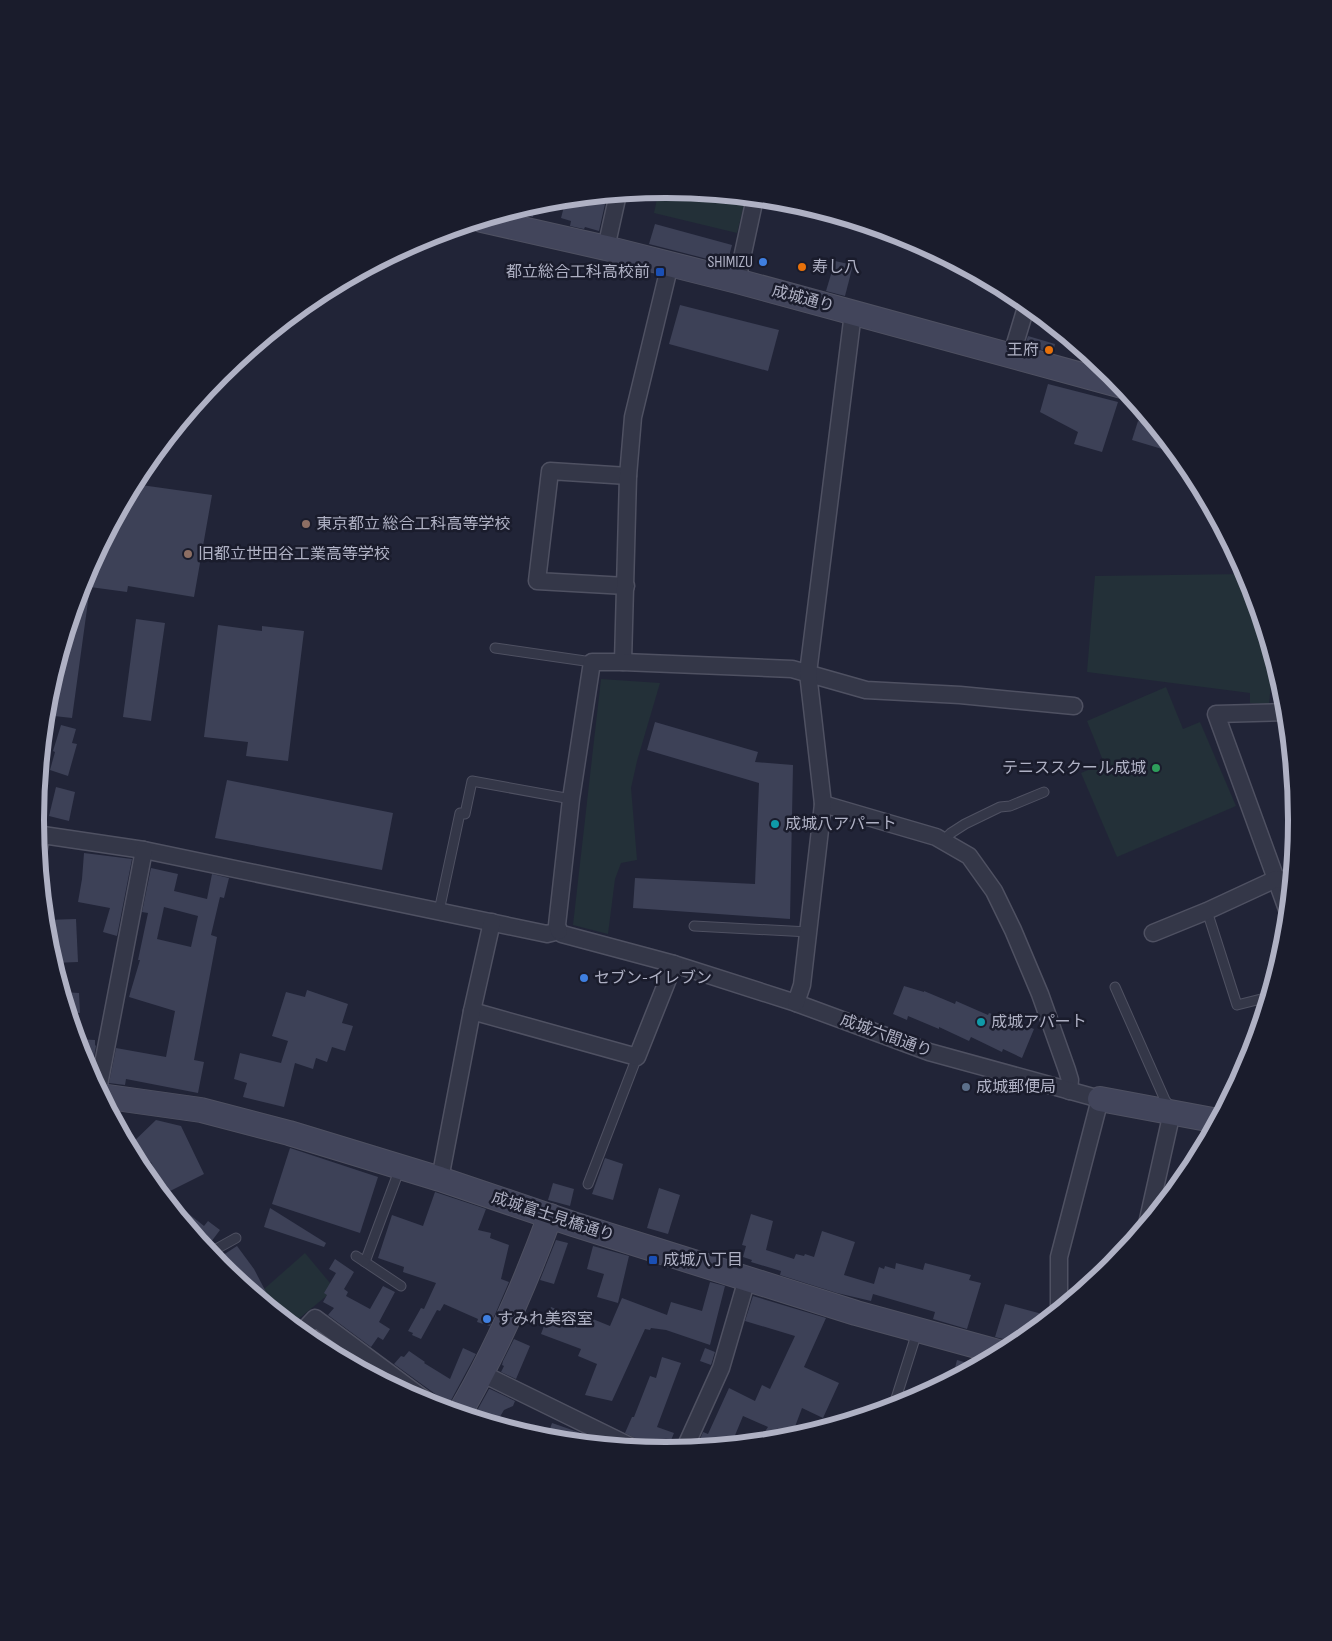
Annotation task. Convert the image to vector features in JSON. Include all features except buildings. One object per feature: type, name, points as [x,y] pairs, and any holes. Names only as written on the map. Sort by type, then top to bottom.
[{"type":"street","points":[[606,248],[616,201]]},
{"type":"street","points":[[737,281],[753,205]]},
{"type":"street","name":"成城通り","points":[[493,223],[606,248],[737,281],[1107,382]]},
{"type":"street","points":[[623,662],[628,476],[633,417],[670,264]]},
{"type":"street","points":[[1011,357],[1025,312]]},
{"type":"street","points":[[796,1003],[802,985],[824,804],[808,674],[853,313]]},
{"type":"street","points":[[626,586],[537,581],[550,471],[628,476]]},
{"type":"street","points":[[44,835],[144,850],[547,934],[559,931],[557,926],[571,799],[592,662],[792,669],[866,690],[960,695],[1074,706]]},
{"type":"street","points":[[1153,933],[1284,879],[1216,714],[1278,712]]},
{"type":"street","points":[[824,804],[936,836],[969,856],[994,891],[1010,922],[1040,994],[1067,1070],[1070,1080],[1069,1091]]},
{"type":"street","points":[[100,1079],[144,850]]},
{"type":"street","points":[[440,1179],[472,1011],[492,922]]},
{"type":"street","name":"成城六間通り","points":[[559,931],[562,934],[674,964],[796,1003],[929,1052],[1100,1099],[1212,1119]]},
{"type":"street","points":[[472,1011],[636,1057],[674,964]]},
{"type":"street","name":"成城富士見橋通り","points":[[109,1097],[201,1110],[289,1133],[440,1179],[747,1279],[992,1350]]},
{"type":"street","points":[[1059,1302],[1059,1257],[1100,1099]]},
{"type":"street","points":[[1150,1212],[1172,1112]]},
{"type":"street","points":[[462,1409],[483,1374],[518,1298],[550,1216]]},
{"type":"street","points":[[688,1442],[721,1368],[747,1279]]},
{"type":"street","points":[[306,1327],[315,1318],[409,1387]]},
{"type":"street","points":[[483,1374],[621,1441]]},
{"type":"lane","points":[[495,648],[592,662]]},
{"type":"lane","points":[[439,911],[460,813],[465,814],[472,781],[571,799]]},
{"type":"lane","points":[[943,841],[965,824],[1000,807],[1010,806],[1044,792]]},
{"type":"lane","points":[[1207,911],[1237,1005],[1262,999]]},
{"type":"lane","points":[[694,926],[809,932]]},
{"type":"lane","points":[[1115,987],[1172,1112]]},
{"type":"lane","points":[[588,1184],[636,1057]]},
{"type":"lane","points":[[365,1262],[400,1168]]},
{"type":"lane","points":[[216,1250],[236,1238]]},
{"type":"lane","points":[[356,1256],[401,1286]]},
{"type":"lane","points":[[896,1398],[918,1330]]},
{"type":"shaded area","points":[[657,198],[744,204],[737,233],[654,213]]},
{"type":"shaded area","points":[[1237,574],[1255,620],[1267,659],[1271,678],[1269,705],[1250,703],[1250,693],[1087,672],[1095,576]]},
{"type":"shaded area","points":[[601,679],[660,683],[631,788],[637,860],[621,863],[615,879],[608,934],[573,925]]},
{"type":"shaded area","name":"テニススクール成城","points":[[1166,687],[1183,729],[1200,722],[1236,806],[1117,857],[1081,773],[1104,763],[1087,721]]},
{"type":"shaded area","points":[[305,1253],[335,1289],[296,1321],[266,1296],[263,1290]]},
{"type":"place","name":"SHIMIZU","points":[[763,262]]},
{"type":"place","name":"寿し八","points":[[802,267]]},
{"type":"place","name":"都立総合工科高校前","points":[[660,272]]},
{"type":"place","name":"王府","points":[[1049,350]]},
{"type":"place","name":"東京都立 総合工科高等学校","points":[[306,524]]},
{"type":"place","name":"旧都立世田谷工業高等学校","points":[[188,554]]},
{"type":"place","name":"テニススクール成城","points":[[1156,768]]},
{"type":"place","name":"成城八アパート","points":[[775,824]]},
{"type":"place","name":"セブン-イレブン","points":[[584,978]]},
{"type":"place","name":"成城アパート","points":[[981,1022]]},
{"type":"place","name":"成城郵便局","points":[[966,1087]]},
{"type":"place","name":"成城八丁目","points":[[653,1260]]},
{"type":"place","name":"すみれ美容室","points":[[487,1319]]}]
